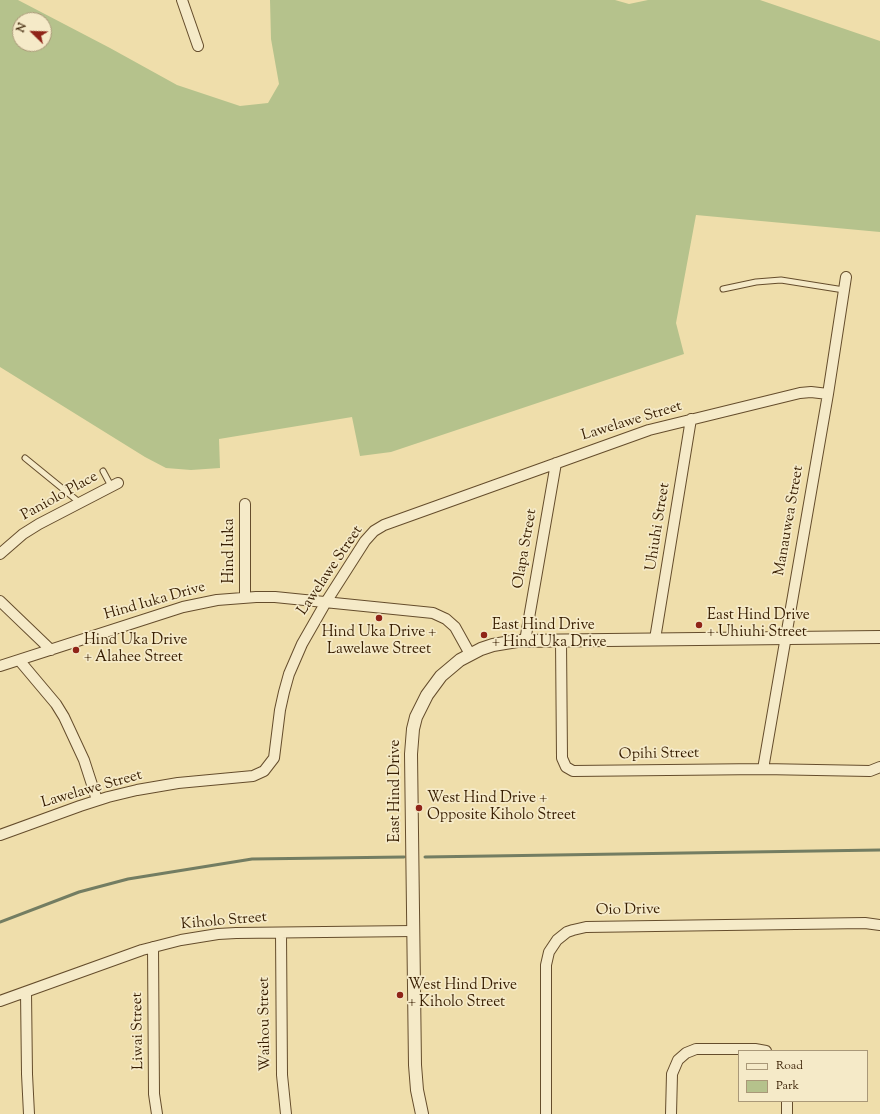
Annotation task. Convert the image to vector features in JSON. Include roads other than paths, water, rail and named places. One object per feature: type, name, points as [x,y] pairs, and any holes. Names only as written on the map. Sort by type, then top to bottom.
[{"type":"street","points":[[182,0],[198,46]]},
{"type":"street","name":"Manauwea Street","points":[[763,769],[828,394],[846,277]]},
{"type":"street","name":"Lawelawe Street","points":[[0,836],[98,800],[158,786],[253,776],[264,771],[272,763],[276,753],[280,710],[289,674],[302,644],[326,602],[365,541],[379,528],[389,522],[638,434],[691,419],[800,393],[811,392],[828,394]]},
{"type":"street","name":"Uhiuhi Street","points":[[655,640],[691,419]]},
{"type":"street","name":"Olapa Street","points":[[525,641],[556,463]]},
{"type":"street","name":"Paniolo Place","points":[[0,554],[34,527],[114,484]]},
{"type":"street","name":"Hind Iuka","points":[[244,597],[245,504]]},
{"type":"street","name":"Hind Iuka Drive","points":[[0,666],[183,606],[244,597],[276,597],[426,612],[440,615],[455,627],[470,654]]},
{"type":"street","points":[[0,601],[51,650]]},
{"type":"street","name":"East Hind Drive","points":[[422,1114],[414,1065],[411,754],[413,729],[421,706],[434,685],[450,667],[470,654],[493,645],[525,641],[880,637]]},
{"type":"street","name":"Opihi Street","points":[[561,641],[562,758],[569,769],[577,772],[763,769],[870,770],[880,767]]},
{"type":"street","points":[[20,660],[56,704],[64,717],[84,760],[98,800]]},
{"type":"street","name":"Oio Drive","points":[[546,1114],[546,964],[549,952],[557,940],[567,932],[586,927],[865,923],[880,925]]},
{"type":"street","name":"Kiholo Street","points":[[0,1001],[153,947],[182,940],[218,934],[413,931]]},
{"type":"street","name":"Waihou Street","points":[[280,933],[282,1076],[286,1114]]},
{"type":"street","name":"Liwai Street","points":[[153,947],[154,1094],[156,1114]]},
{"type":"street","points":[[26,992],[27,1074],[30,1114]]},
{"type":"street","points":[[671,1114],[672,1074],[678,1060],[686,1053],[696,1049],[760,1050]]},
{"type":"street","points":[[786,1114],[787,1102]]},
{"type":"lane","points":[[723,289],[756,282],[781,280],[844,290]]},
{"type":"lane","points":[[25,458],[80,502]]},
{"type":"lane","points":[[102,471],[114,484]]},
{"type":"waterway","points":[[425,857],[880,850]]},
{"type":"waterway","points":[[0,922],[79,892],[128,879],[252,859],[404,857]]},
{"type":"place","name":"Hind Uka Drive + Lawelawe Street","points":[[379,618]]},
{"type":"place","name":"East Hind Drive + Uhiuhi Street","points":[[699,625]]},
{"type":"place","name":"East Hind Drive + Hind Uka Drive","points":[[484,635]]},
{"type":"place","name":"Hind Uka Drive + Alahee Street","points":[[76,650]]},
{"type":"place","name":"West Hind Drive + Opposite Kiholo Street","points":[[419,808]]},
{"type":"place","name":"West Hind Drive + Kiholo Street","points":[[400,995]]}]
